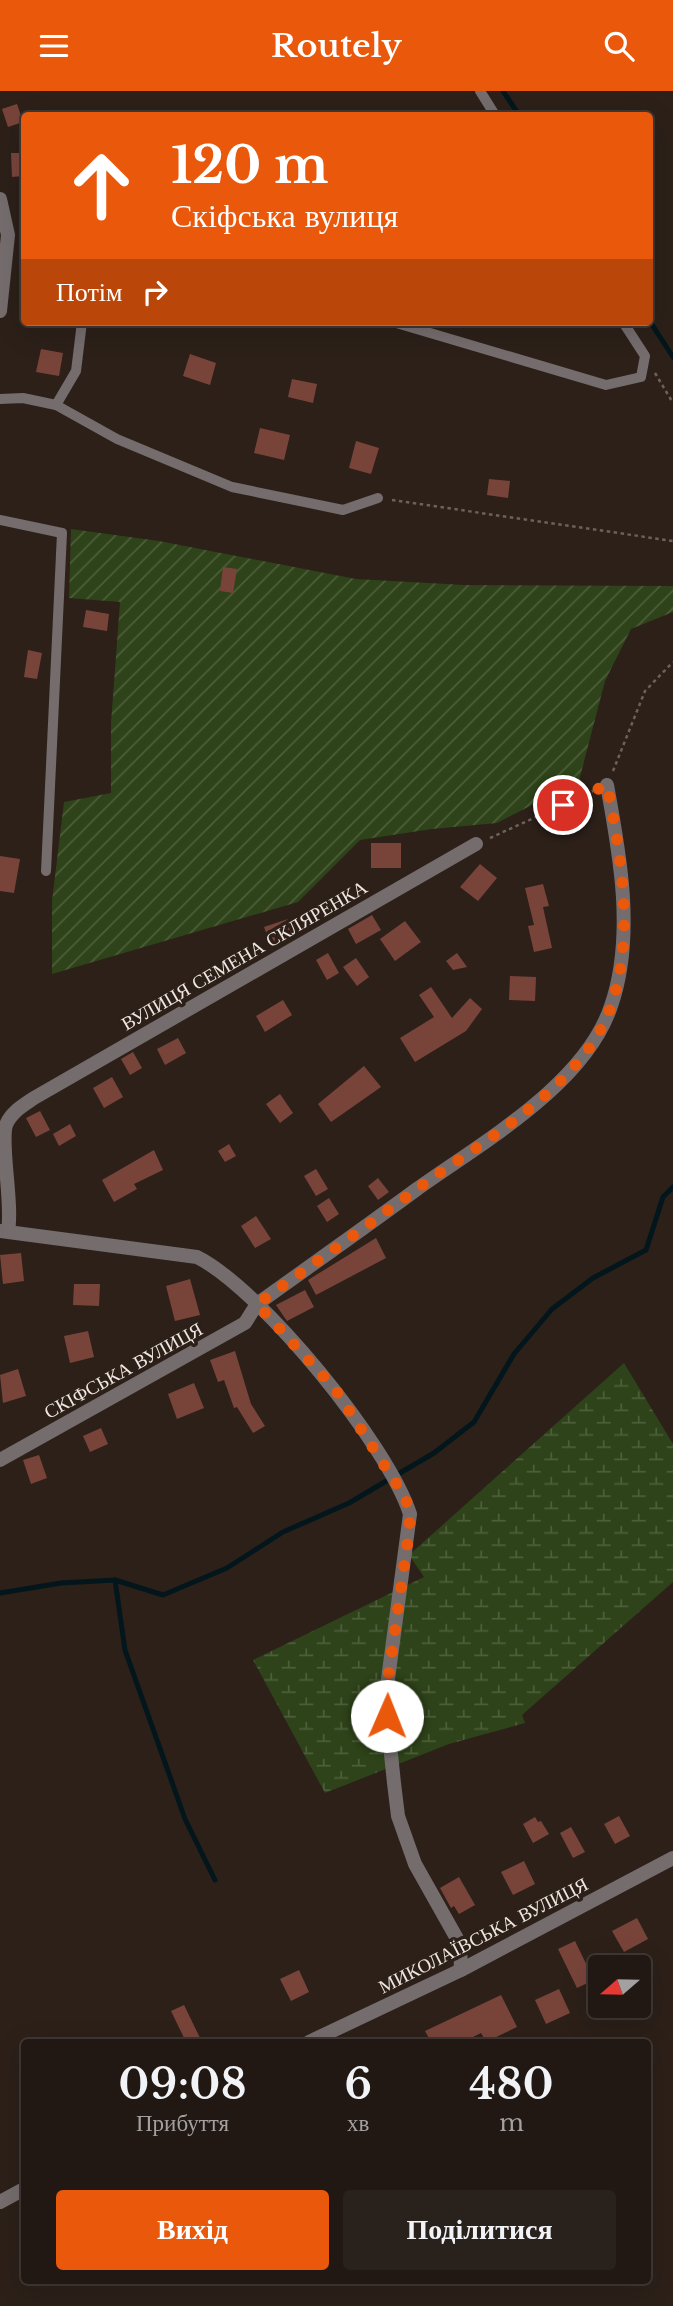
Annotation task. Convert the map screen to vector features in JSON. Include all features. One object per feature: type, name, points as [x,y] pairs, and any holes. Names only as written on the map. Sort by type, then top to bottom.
[{"type":"street","points":[[0,199],[4,234],[0,311]]},
{"type":"street","name":"СКІФСЬКА ВУЛИЦЯ","points":[[0,1460],[244,1323],[257,1304],[505,1126],[559,1082],[596,1038],[611,1007],[619,978],[623,915],[618,841],[607,785]]},
{"type":"street","name":"ВУЛИЦЯ СЕМЕНА СКЛЯРЕНКА","points":[[4,1231],[11,1213],[5,1127],[13,1113],[34,1098],[476,844]]},
{"type":"street","points":[[4,1231],[197,1257],[217,1266],[257,1304],[335,1389],[405,1497],[410,1514],[409,1532],[388,1679],[387,1716],[398,1817],[415,1864],[460,1944],[461,1970]]},
{"type":"street","name":"МИКОЛАЇВСЬКА ВУЛИЦЯ","points":[[315,2039],[461,1970],[673,1858]]},
{"type":"street","points":[[0,2202],[21,2191]]},
{"type":"lane","points":[[480,91],[493,112]]},
{"type":"lane","points":[[56,405],[76,372],[82,326]]},
{"type":"lane","points":[[407,326],[606,385],[641,376],[645,356],[626,326]]},
{"type":"lane","points":[[0,399],[23,398],[56,405],[117,439],[232,487],[343,510],[378,498]]},
{"type":"lane","points":[[0,520],[62,533],[46,871]]},
{"type":"path","points":[[645,356],[673,403]]},
{"type":"path","points":[[378,498],[673,541]]},
{"type":"path","points":[[476,844],[607,785],[645,691],[673,662]]},
{"type":"green space","points":[[71,529],[159,541],[356,579],[464,585],[673,586],[673,612],[631,629],[605,681],[579,781],[497,823],[360,840],[298,902],[52,974],[52,901],[64,802],[111,793],[111,723],[120,602],[69,598]]},
{"type":"green space","points":[[624,1363],[673,1444],[673,1582],[522,1715],[525,1723],[449,1744],[325,1793],[253,1660],[424,1577],[409,1555]]},
{"type":"building","points":[[17,104],[21,123],[8,127],[2,109]]},
{"type":"building","points":[[11,153],[21,153],[21,176],[12,177]]},
{"type":"building","points":[[41,349],[63,353],[59,376],[36,372]]},
{"type":"building","points":[[190,354],[216,363],[210,385],[183,376]]},
{"type":"building","points":[[292,379],[317,384],[313,403],[288,397]]},
{"type":"building","points":[[260,428],[290,435],[284,460],[254,453]]},
{"type":"building","points":[[356,441],[379,448],[371,474],[349,468]]},
{"type":"building","points":[[489,479],[510,481],[508,498],[487,495]]},
{"type":"building","points":[[223,567],[237,569],[233,593],[220,591]]},
{"type":"building","points":[[86,610],[109,614],[107,631],[83,627]]},
{"type":"building","points":[[28,650],[42,653],[37,679],[24,677]]},
{"type":"building","points":[[371,843],[401,843],[401,868],[371,868]]},
{"type":"building","points":[[0,856],[20,859],[14,893],[0,891]]},
{"type":"building","points":[[480,864],[497,878],[478,901],[460,887]]},
{"type":"building","points":[[543,884],[549,906],[543,907],[552,948],[534,952],[528,926],[534,925],[525,888]]},
{"type":"building","points":[[372,915],[381,930],[356,944],[348,929]]},
{"type":"building","points":[[288,919],[294,936],[270,944],[264,927]]},
{"type":"building","points":[[405,921],[421,942],[395,961],[380,939]]},
{"type":"building","points":[[328,953],[339,973],[327,980],[316,960]]},
{"type":"building","points":[[457,953],[467,967],[453,970],[446,961]]},
{"type":"building","points":[[356,958],[369,977],[357,986],[343,967]]},
{"type":"building","points":[[510,976],[536,977],[535,1001],[509,1000]]},
{"type":"building","points":[[431,987],[452,1018],[470,998],[482,1009],[466,1031],[415,1062],[400,1038],[434,1017],[419,995]]},
{"type":"building","points":[[283,1000],[292,1015],[265,1032],[256,1016]]},
{"type":"building","points":[[178,1038],[186,1053],[165,1065],[157,1049]]},
{"type":"building","points":[[133,1052],[142,1068],[130,1075],[121,1059]]},
{"type":"building","points":[[364,1066],[381,1087],[331,1122],[318,1104]]},
{"type":"building","points":[[112,1077],[123,1097],[104,1108],[93,1088]]},
{"type":"building","points":[[280,1094],[293,1113],[280,1123],[266,1104]]},
{"type":"building","points":[[40,1111],[50,1130],[36,1137],[26,1118]]},
{"type":"building","points":[[70,1124],[76,1136],[59,1146],[53,1134]]},
{"type":"building","points":[[229,1144],[236,1156],[225,1162],[218,1151]]},
{"type":"building","points":[[154,1150],[163,1170],[134,1184],[137,1189],[114,1202],[102,1180]]},
{"type":"building","points":[[316,1169],[328,1189],[316,1196],[304,1176]]},
{"type":"building","points":[[378,1178],[389,1192],[378,1200],[368,1186]]},
{"type":"building","points":[[329,1198],[339,1214],[327,1222],[317,1206]]},
{"type":"building","points":[[256,1216],[271,1239],[255,1248],[241,1226]]},
{"type":"building","points":[[376,1238],[386,1258],[316,1295],[308,1280]]},
{"type":"building","points":[[21,1253],[24,1281],[3,1284],[0,1255]]},
{"type":"building","points":[[190,1279],[200,1315],[175,1321],[166,1286]]},
{"type":"building","points":[[74,1284],[100,1284],[99,1306],[73,1305]]},
{"type":"building","points":[[305,1290],[314,1307],[287,1321],[276,1305]]},
{"type":"building","points":[[88,1331],[94,1357],[70,1363],[64,1336]]},
{"type":"building","points":[[235,1351],[251,1404],[265,1426],[253,1433],[237,1407],[234,1408],[224,1380],[218,1382],[210,1360]]},
{"type":"building","points":[[18,1369],[26,1396],[3,1403],[0,1375]]},
{"type":"building","points":[[194,1383],[204,1408],[177,1419],[168,1394]]},
{"type":"building","points":[[101,1428],[108,1444],[90,1452],[83,1436]]},
{"type":"building","points":[[39,1455],[47,1478],[31,1484],[23,1460]]},
{"type":"building","points":[[619,1816],[630,1836],[615,1844],[604,1824]]},
{"type":"building","points":[[535,1817],[549,1834],[533,1843],[523,1824]]},
{"type":"building","points":[[571,1827],[585,1852],[573,1858],[560,1833]]},
{"type":"building","points":[[524,1861],[535,1884],[513,1895],[501,1872]]},
{"type":"building","points":[[459,1877],[475,1905],[459,1914],[454,1906],[451,1908],[440,1888]]},
{"type":"building","points":[[637,1918],[648,1939],[624,1952],[612,1931]]},
{"type":"building","points":[[575,1941],[588,1968],[588,1983],[577,1988],[558,1949]]},
{"type":"building","points":[[299,1970],[309,1992],[291,2001],[280,1979]]},
{"type":"building","points":[[559,1989],[570,2013],[546,2024],[535,2000]]},
{"type":"building","points":[[501,1995],[517,2027],[492,2039],[484,2039],[481,2033],[469,2039],[429,2039],[425,2031]]},
{"type":"building","points":[[184,2005],[201,2039],[185,2039],[171,2011]]},
{"type":"waterway","points":[[503,91],[517,112]]},
{"type":"waterway","points":[[653,326],[673,357]]},
{"type":"waterway","points":[[0,1593],[61,1583],[115,1580],[163,1595],[227,1568],[283,1532],[349,1503],[434,1453],[474,1422],[514,1354],[552,1309],[593,1278],[646,1250],[663,1197],[673,1187]]},
{"type":"waterway","points":[[115,1580],[125,1650],[185,1819],[215,1880]]},
{"type":"route","points":[[387,1716],[388,1679],[409,1532],[410,1514],[405,1497],[335,1389],[257,1304],[505,1126],[559,1082],[596,1038],[611,1007],[619,978],[623,915],[618,841],[607,785],[563,805]]}]
